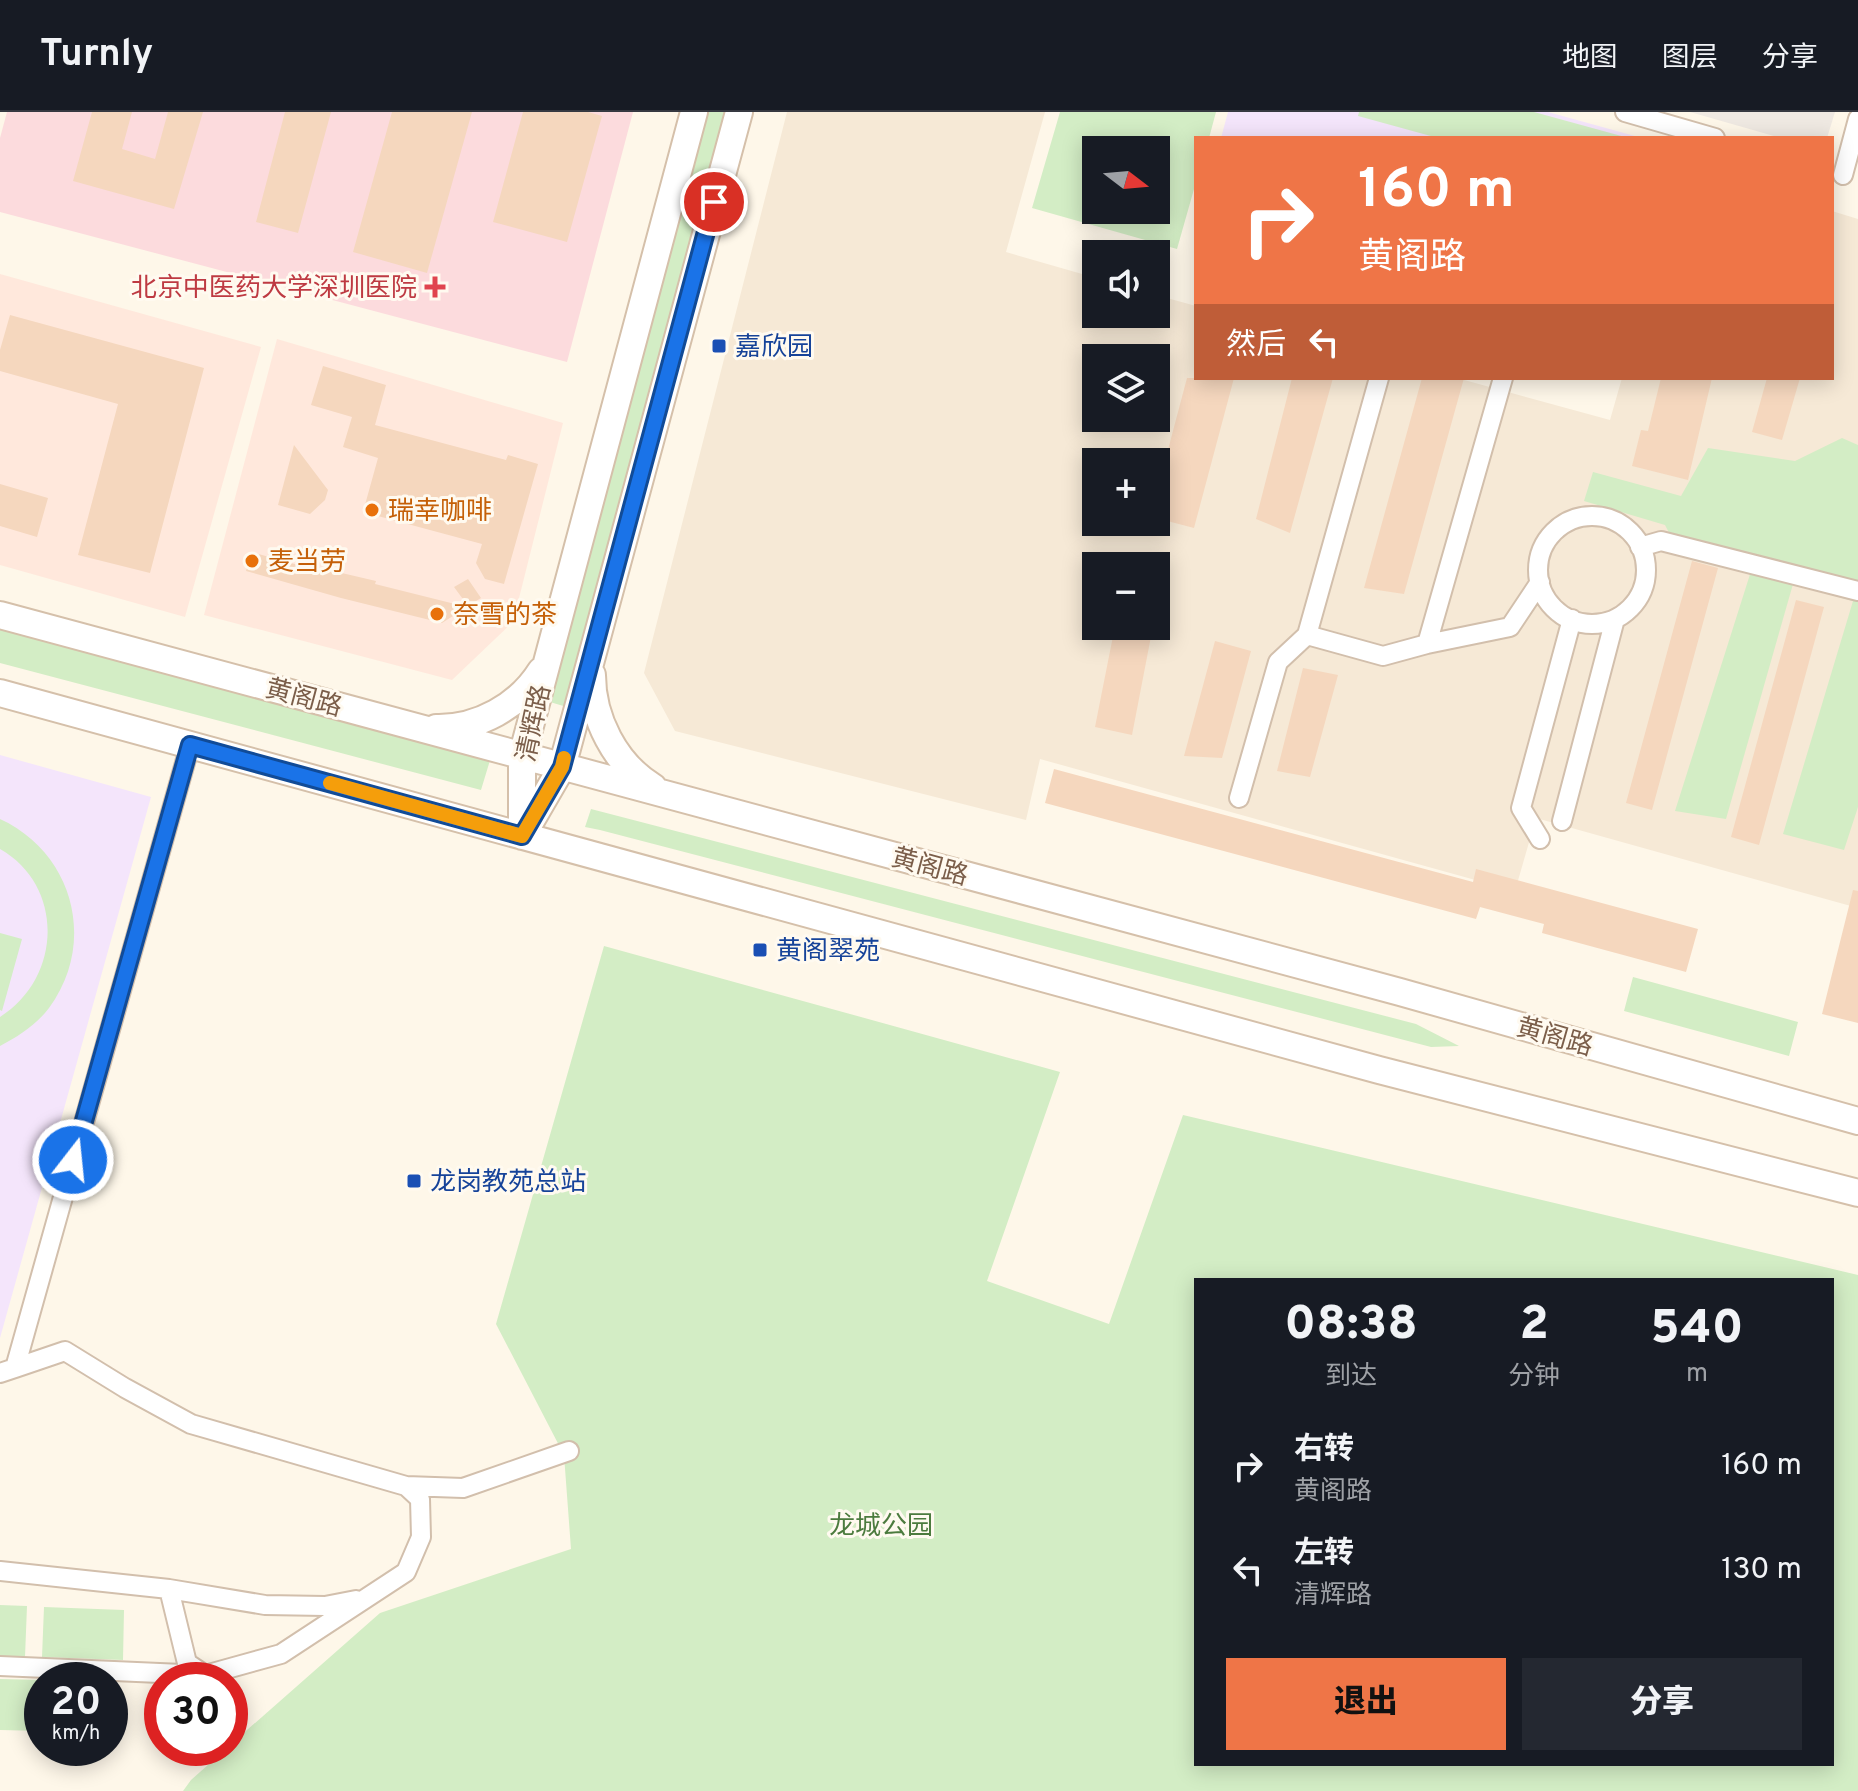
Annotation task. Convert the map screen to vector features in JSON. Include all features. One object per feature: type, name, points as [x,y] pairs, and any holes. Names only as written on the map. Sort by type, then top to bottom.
[{"type":"main road","name":"清辉路","points":[[522,836],[522,756],[694,112]]},
{"type":"main road","name":"清辉路","points":[[522,836],[562,767],[739,112]]},
{"type":"main road","name":"黄阁路","points":[[0,615],[1400,992],[1858,1121]]},
{"type":"main road","points":[[592,654],[596,707],[605,730],[629,768],[662,793]]},
{"type":"main road","points":[[418,728],[456,726],[489,716],[511,704],[532,685],[547,661]]},
{"type":"main road","points":[[0,693],[1379,1070],[1858,1193]]},
{"type":"street","points":[[1625,112],[1708,136]]},
{"type":"street","points":[[1844,175],[1858,119]]},
{"type":"street","points":[[1239,798],[1278,662],[1307,635],[1378,380]]},
{"type":"street","points":[[1427,644],[1502,380]]},
{"type":"street","points":[[1593,515],[1611,519],[1627,528],[1640,547],[1645,559],[1646,577],[1640,595],[1629,609],[1615,619],[1598,624],[1581,623],[1565,617],[1551,606],[1542,591],[1538,574],[1540,557],[1547,541],[1559,527],[1575,518],[1593,515]]},
{"type":"street","points":[[1640,547],[1661,541],[1858,591]]},
{"type":"street","points":[[1307,635],[1383,656],[1510,627],[1540,582]]},
{"type":"street","points":[[1540,839],[1521,808],[1572,619]]},
{"type":"street","points":[[1562,821],[1615,619]]},
{"type":"street","points":[[7,1370],[190,745]]},
{"type":"street","points":[[7,1370],[65,1351],[191,1424],[406,1486],[463,1488],[569,1451]]},
{"type":"street","points":[[248,1663],[281,1654],[406,1572],[421,1537],[420,1499],[406,1486]]},
{"type":"street","points":[[0,1571],[169,1589],[265,1605],[325,1606],[366,1598]]},
{"type":"street","points":[[169,1589],[187,1662]]},
{"type":"street","points":[[0,1666],[144,1672]]},
{"type":"shaded area","name":"北京中医药大学深圳医院","points":[[7,112],[633,112],[567,362],[0,212],[0,138]]},
{"type":"shaded area","points":[[787,112],[1045,112],[1006,252],[1082,274],[1082,328],[1170,328],[1170,299],[1194,305],[1194,380],[1464,380],[1610,420],[1621,380],[1834,380],[1834,212],[1858,219],[1858,908],[1536,818],[1515,891],[1040,759],[1026,820],[675,731],[644,673]]},
{"type":"shaded area","points":[[1228,112],[1548,112],[1635,136],[1222,136]]},
{"type":"shaded area","points":[[1690,112],[1835,112],[1828,136],[1774,136]]},
{"type":"shaded area","points":[[0,274],[261,347],[185,617],[0,565]]},
{"type":"shaded area","points":[[277,339],[563,423],[513,622],[452,680],[204,615]]},
{"type":"shaded area","points":[[0,755],[151,797],[0,1338]]},
{"type":"green space","points":[[707,112],[728,112],[570,708],[550,702],[579,580]]},
{"type":"green space","points":[[1060,112],[1216,112],[1210,136],[1194,136],[1194,189],[1177,249],[1170,247],[1170,240],[1145,240],[1089,224],[1170,224],[1170,136],[1082,136],[1082,222],[1032,208]]},
{"type":"green space","points":[[1359,112],[1534,112],[1621,136],[1431,136],[1358,116]]},
{"type":"green space","points":[[1842,438],[1858,445],[1858,807],[1844,850],[1783,834],[1853,601],[1793,584],[1726,819],[1675,811],[1752,568],[1677,548],[1665,525],[1584,501],[1593,472],[1681,496],[1708,448],[1795,461]]},
{"type":"green space","points":[[0,627],[491,757],[481,790],[0,663]]},
{"type":"green space","points":[[591,809],[1416,1024],[1459,1046],[1431,1047],[585,827]]},
{"type":"green space","points":[[0,819],[25,834],[46,854],[61,877],[70,902],[74,929],[72,956],[64,983],[49,1008],[27,1030],[0,1046],[0,1017],[20,1000],[35,980],[44,956],[48,932],[45,908],[36,885],[21,865],[0,849]]},
{"type":"green space","points":[[0,933],[22,939],[2,1011],[0,1010]]},
{"type":"green space","name":"龙城公园","points":[[604,946],[1060,1072],[987,1281],[1109,1324],[1183,1115],[1858,1275],[1858,1791],[183,1791],[207,1766],[248,1766],[248,1729],[380,1613],[571,1549],[564,1455],[496,1324]]},
{"type":"green space","points":[[1633,977],[1798,1022],[1789,1056],[1624,1011]]},
{"type":"green space","points":[[0,1605],[27,1606],[25,1657],[0,1656]]},
{"type":"green space","points":[[44,1607],[124,1610],[123,1660],[42,1657]]},
{"type":"green space","points":[[0,1679],[24,1680],[24,1731],[0,1730]]},
{"type":"building","points":[[92,112],[132,112],[122,149],[155,159],[168,112],[203,112],[174,209],[73,181]]},
{"type":"building","points":[[285,112],[331,112],[298,233],[256,222]]},
{"type":"building","points":[[392,112],[472,112],[427,273],[353,252]]},
{"type":"building","points":[[523,112],[588,112],[602,116],[567,242],[493,222]]},
{"type":"building","points":[[10,315],[204,368],[150,573],[78,555],[118,404],[0,371],[0,350]]},
{"type":"building","points":[[323,366],[386,385],[375,425],[506,460],[508,455],[538,464],[504,584],[485,579],[476,563],[482,544],[363,512],[378,458],[343,447],[352,417],[311,405]]},
{"type":"building","points":[[1187,378],[1233,380],[1194,528],[1170,522],[1168,448]]},
{"type":"building","points":[[1291,380],[1332,380],[1290,533],[1256,519]]},
{"type":"building","points":[[1421,380],[1463,380],[1404,594],[1364,588]]},
{"type":"building","points":[[1661,380],[1712,380],[1688,480],[1632,466],[1641,430],[1648,431]]},
{"type":"building","points":[[1766,380],[1799,380],[1782,440],[1752,432]]},
{"type":"building","points":[[294,445],[328,490],[325,500],[310,514],[278,505]]},
{"type":"building","points":[[0,484],[48,498],[37,537],[0,526]]},
{"type":"building","points":[[251,552],[316,570],[316,567],[376,581],[375,584],[467,607],[442,623],[341,598],[246,571]]},
{"type":"building","points":[[1692,561],[1718,568],[1652,810],[1626,803]]},
{"type":"building","points":[[468,579],[481,598],[468,606],[454,587]]},
{"type":"building","points":[[1796,600],[1824,607],[1759,845],[1731,837]]},
{"type":"building","points":[[1112,640],[1150,640],[1132,735],[1095,727]]},
{"type":"building","points":[[1215,641],[1251,651],[1222,758],[1184,756]]},
{"type":"building","points":[[1303,668],[1338,675],[1310,777],[1277,771]]},
{"type":"building","points":[[1054,769],[1473,882],[1476,869],[1698,929],[1686,972],[1542,933],[1544,924],[1480,907],[1476,919],[1045,803]]},
{"type":"building","points":[[1853,890],[1858,891],[1858,1023],[1822,1014]]},
{"type":"slow traffic","points":[[330,783],[522,836],[562,767],[564,758]]},
{"type":"place","name":"北京中医药大学深圳医院","points":[[435,287]]},
{"type":"place","name":"嘉欣园","points":[[719,346]]},
{"type":"place","name":"瑞幸咖啡","points":[[372,510]]},
{"type":"place","name":"麦当劳","points":[[252,561]]},
{"type":"place","name":"奈雪的茶","points":[[437,614]]},
{"type":"place","name":"黄阁翠苑","points":[[760,950]]},
{"type":"place","name":"龙岗教苑总站","points":[[414,1181]]},
{"type":"route","points":[[73,1160],[190,745],[522,836],[562,767],[714,202]]}]
